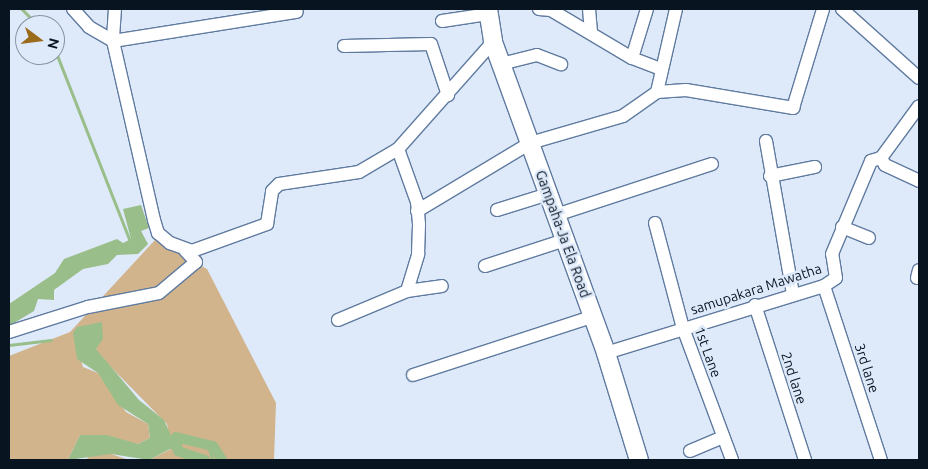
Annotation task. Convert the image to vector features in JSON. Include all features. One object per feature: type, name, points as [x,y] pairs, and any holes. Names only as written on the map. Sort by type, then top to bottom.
[{"type":"highway","name":"Gampaha-Ja Ela Road","points":[[488,12],[493,42],[606,353],[637,460]]},
{"type":"street","points":[[73,9],[89,27],[112,41],[297,12]]},
{"type":"street","points":[[9,332],[88,307],[159,293],[183,276],[196,262],[184,250],[158,233],[112,41],[115,9]]},
{"type":"street","points":[[539,9],[591,31],[632,58],[660,68]]},
{"type":"street","points":[[589,9],[591,31]]},
{"type":"street","points":[[632,58],[647,9]]},
{"type":"street","points":[[657,92],[660,68],[676,9]]},
{"type":"street","points":[[418,211],[530,143],[622,116],[657,92],[686,90],[792,108],[823,9]]},
{"type":"street","points":[[842,9],[919,78]]},
{"type":"street","points":[[442,21],[488,12]]},
{"type":"street","points":[[184,250],[201,251],[267,224],[272,191],[279,184],[359,172],[398,149],[448,95],[493,42]]},
{"type":"street","points":[[344,46],[431,44],[448,95]]},
{"type":"street","points":[[501,64],[538,55],[561,64]]},
{"type":"street","name":"samupakara Mawatha","points":[[606,353],[755,305],[824,286],[836,278],[832,254],[871,161],[881,158],[919,106]]},
{"type":"street","points":[[766,142],[770,176],[793,294]]},
{"type":"street","points":[[398,149],[418,211],[418,254],[407,291]]},
{"type":"street","points":[[881,158],[885,165],[919,181]]},
{"type":"street","points":[[556,215],[712,164]]},
{"type":"street","points":[[770,176],[815,167]]},
{"type":"street","points":[[497,210],[548,194]]},
{"type":"street","name":"1st Lane","points":[[655,223],[683,328],[732,460]]},
{"type":"street","points":[[842,228],[869,238]]},
{"type":"street","points":[[485,266],[565,240]]},
{"type":"street","points":[[338,320],[407,291],[442,286]]},
{"type":"street","name":"3rd lane","points":[[824,286],[881,460]]},
{"type":"street","name":"2nd lane","points":[[755,305],[805,460]]},
{"type":"street","points":[[413,375],[592,317]]},
{"type":"street","points":[[690,450],[723,437]]},
{"type":"shaded area","points":[[141,205],[149,228],[141,231],[148,244],[138,254],[117,255],[108,264],[83,269],[54,290],[54,300],[38,299],[34,311],[9,326],[9,304],[55,273],[64,259],[117,239],[123,243],[131,239],[123,209]]},
{"type":"shaded area","points":[[155,240],[207,269],[276,403],[274,460],[149,460],[171,449],[167,424],[101,357],[96,349],[97,341],[73,333],[83,367],[98,373],[126,412],[148,424],[150,438],[138,444],[80,435],[68,460],[9,460],[9,356],[70,332]]},
{"type":"shaded area","points":[[102,322],[103,339],[96,349],[139,400],[164,420],[178,451],[170,449],[149,460],[111,454],[68,460],[80,435],[107,435],[138,444],[150,438],[148,424],[118,405],[98,373],[77,359],[73,333],[77,327]]},
{"type":"shaded area","points":[[93,454],[111,454],[129,460],[85,460]]},
{"type":"waterway","points":[[22,9],[28,15]]},
{"type":"waterway","points":[[61,65],[131,243]]},
{"type":"waterway","points":[[9,345],[51,340]]},
{"type":"waterway","points":[[205,460],[178,451],[176,437],[213,446],[222,460]]},
{"type":"waterway","points":[[173,439],[209,448],[213,460]]}]
